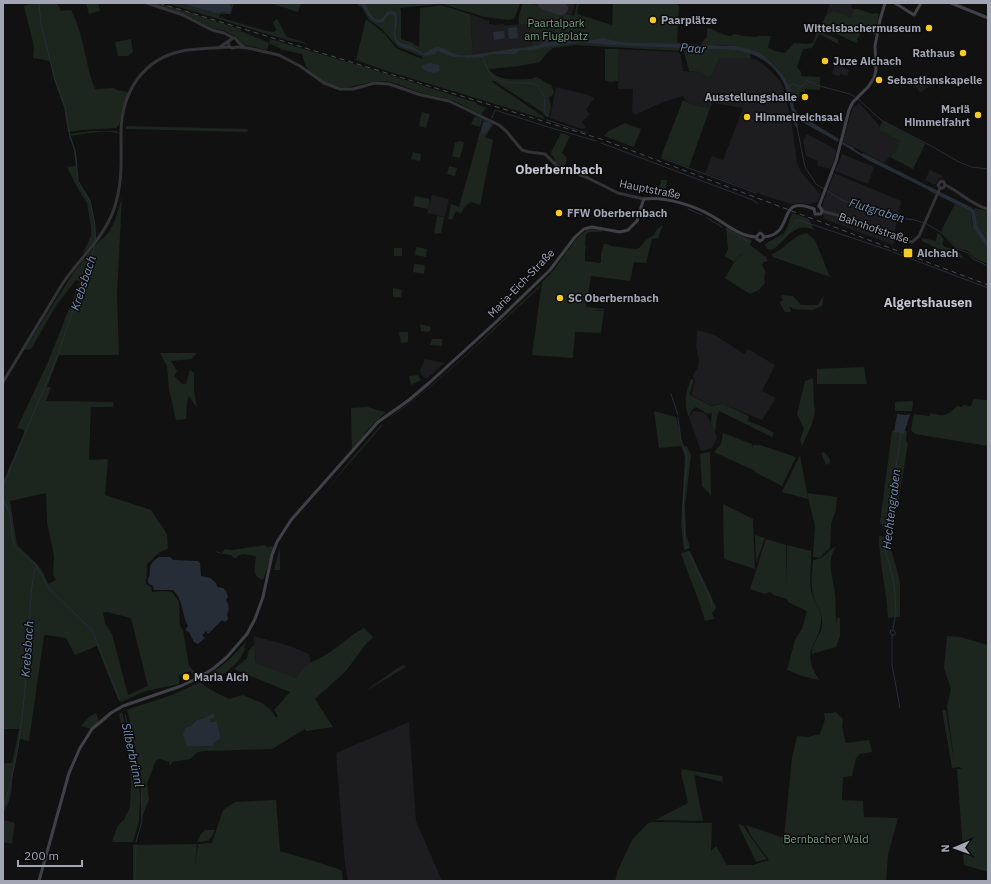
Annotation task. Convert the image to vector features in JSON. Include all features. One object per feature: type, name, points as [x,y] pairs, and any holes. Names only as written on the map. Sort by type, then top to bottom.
[{"type":"main road","points":[[819,206],[822,211],[819,214],[816,214],[814,209],[816,206],[819,206],[836,161],[846,116],[853,102],[873,81],[875,74],[875,46],[885,3]]},
{"type":"main road","points":[[895,3],[914,14],[921,3]]},
{"type":"main road","points":[[951,3],[988,18]]},
{"type":"main road","name":"Hauptstraße","points":[[644,198],[661,199],[691,207],[706,213],[745,235],[756,237],[760,241],[764,237],[773,235],[780,231],[783,227],[786,215],[794,207],[801,205],[814,209]]},
{"type":"main road","name":"Maria-Eich-Straße","points":[[39,881],[69,773],[80,748],[89,734],[101,721],[123,706],[181,686],[198,678],[214,668],[227,657],[247,634],[255,619],[263,596],[272,555],[277,542],[291,520],[378,422],[409,400],[495,324],[550,270],[575,237],[584,229],[592,227],[620,232],[628,230],[637,221],[644,198]]},
{"type":"street","points":[[147,3],[183,15],[212,30],[226,34],[238,40],[239,43],[248,48]]},
{"type":"street","points":[[226,34],[230,47]]},
{"type":"street","points":[[218,48],[233,38]]},
{"type":"street","points":[[237,47],[239,43]]},
{"type":"street","points":[[3,382],[63,283],[91,248],[110,218],[119,192],[122,175],[121,130],[123,115],[128,96],[137,79],[153,64],[175,53],[188,50],[230,47],[248,48]]},
{"type":"street","name":"Hauptstraße","points":[[248,48],[274,54],[290,60],[324,83],[335,88],[348,90],[371,84],[390,84],[418,94],[444,99],[455,103],[499,125],[522,150],[545,154],[549,156],[557,166],[588,178],[618,193],[644,198]]},
{"type":"street","points":[[946,185],[943,188],[940,188],[938,183],[941,181],[944,182],[973,204],[988,209]]},
{"type":"street","name":"Bahnhofstraße","points":[[822,211],[837,215],[910,242],[917,238],[940,188]]},
{"type":"shaded area","points":[[530,3],[575,3],[572,15]]},
{"type":"shaded area","points":[[830,3],[853,3],[851,7],[854,9],[851,17],[837,12],[830,12],[826,15]]},
{"type":"shaded area","points":[[470,14],[489,21],[489,24],[494,25],[503,24],[505,26],[529,24],[534,45],[473,54]]},
{"type":"shaded area","points":[[619,49],[680,52],[683,71],[700,72],[710,78],[720,58],[751,58],[764,65],[780,81],[783,87],[791,120],[797,163],[801,172],[820,194],[818,202],[810,204],[792,204],[771,198],[705,173],[712,156],[723,160],[743,108],[713,103],[710,108],[694,105],[685,100],[683,96],[663,102],[635,115],[632,112],[633,89],[618,89]]},
{"type":"shaded area","points":[[835,64],[848,69],[849,71],[847,76],[832,74]]},
{"type":"shaded area","points":[[927,74],[931,85],[920,93],[915,86],[916,83],[921,81],[919,76]]},
{"type":"shaded area","points":[[556,87],[588,95],[594,98],[586,110],[590,114],[582,122],[586,128],[582,129],[550,118]]},
{"type":"shaded area","points":[[859,103],[879,125],[880,131],[900,141],[895,153],[893,153],[884,163],[842,141],[853,108]]},
{"type":"shaded area","points":[[807,134],[835,149],[836,152],[831,169],[817,166],[818,161],[806,156],[803,141]]},
{"type":"shaded area","points":[[842,154],[874,167],[868,184],[835,171]]},
{"type":"shaded area","points":[[930,170],[943,176],[936,184],[925,180]]},
{"type":"shaded area","points":[[834,173],[901,201],[895,230],[896,239],[893,245],[824,219],[822,207]]},
{"type":"shaded area","points":[[432,195],[449,199],[445,217],[427,213]]},
{"type":"shaded area","points":[[697,330],[715,335],[744,354],[748,349],[775,365],[762,391],[776,398],[762,420],[723,404],[710,405],[691,395],[695,381],[693,375],[698,367],[699,359],[696,347]]},
{"type":"shaded area","points":[[425,359],[445,363],[426,379],[421,374],[420,370]]},
{"type":"shaded area","points":[[693,411],[703,412],[707,415],[717,437],[712,448],[701,451],[689,418]]},
{"type":"shaded area","points":[[254,636],[290,646],[309,654],[311,663],[305,666],[296,678],[294,678],[256,663]]},
{"type":"shaded area","points":[[409,722],[416,821],[442,881],[348,881],[345,864],[336,753]]},
{"type":"green space","points":[[34,3],[57,3],[61,11],[71,10],[79,29],[95,89],[114,88],[128,92],[119,125],[116,128],[68,132],[64,107],[54,80],[50,61],[33,58],[34,46],[24,6]]},
{"type":"green space","points":[[86,3],[98,3],[100,11],[89,14]]},
{"type":"green space","points":[[151,3],[159,3],[240,29],[241,31],[269,43],[267,50],[241,44],[238,38],[225,31],[212,28],[184,14]]},
{"type":"green space","points":[[166,3],[179,3],[219,14],[221,12],[226,13],[231,5],[230,3],[234,3],[231,14],[220,14],[219,17],[273,32],[276,30],[273,22],[277,19],[287,37],[307,44],[287,40]]},
{"type":"green space","points":[[270,3],[301,3],[298,12]]},
{"type":"green space","name":"Paartalpark am Flugplatz","points":[[356,3],[520,3],[515,17],[509,20],[485,17],[442,4],[399,8],[401,9],[401,39],[413,43],[419,47],[420,8],[441,5],[470,14],[473,54],[533,45],[529,24],[519,25],[519,17],[523,3],[530,3],[574,16],[577,3],[579,3],[577,14],[612,25],[613,3],[676,3],[679,6],[677,42],[680,43],[680,51],[574,45],[553,48],[540,62],[489,69],[497,76],[502,78],[531,79],[536,77],[551,85],[554,92],[552,96],[549,97],[551,107],[549,117],[545,116],[542,112],[494,81],[491,81],[544,117],[544,119],[356,60],[366,19],[385,34],[396,48],[422,59],[423,57],[398,47],[382,29],[369,20],[363,9]]},
{"type":"green space","points":[[854,9],[879,14],[875,35],[862,30],[856,43],[822,27],[826,16],[829,13],[836,12],[851,17]]},
{"type":"green space","points":[[707,28],[731,36],[734,34],[752,37],[771,36],[768,48],[785,53],[794,43],[813,43],[817,31],[838,39],[838,44],[819,34],[812,48],[803,49],[797,67],[801,72],[801,76],[820,77],[820,90],[805,89],[805,92],[800,92],[798,101],[793,103],[790,91],[781,72],[767,59],[758,54],[732,46],[702,46],[702,42],[707,37]]},
{"type":"green space","points":[[131,39],[133,52],[128,56],[118,56],[115,42]]},
{"type":"green space","points":[[270,39],[368,68],[477,103],[476,104],[486,108],[481,115],[451,100],[418,92],[390,82],[380,81],[345,87],[336,86],[327,83],[310,71],[305,65],[302,54],[283,50],[269,43]]},
{"type":"green space","points":[[683,48],[740,50],[750,53],[751,58],[720,58],[710,78],[700,72],[689,71]]},
{"type":"green space","points":[[605,49],[619,49],[618,81],[610,82],[605,80]]},
{"type":"green space","points":[[683,100],[694,105],[710,108],[689,167],[661,157]]},
{"type":"green space","points":[[422,112],[430,114],[426,128],[419,126]]},
{"type":"green space","points":[[475,116],[483,119],[480,127],[471,124]]},
{"type":"green space","points":[[484,118],[494,124],[485,137],[493,140],[480,205],[471,202],[465,206],[461,214],[456,211],[452,220],[448,219],[451,204],[459,207]]},
{"type":"green space","points":[[883,121],[925,144],[913,169],[890,157],[893,153],[895,153],[900,141],[880,131],[879,128]]},
{"type":"green space","points":[[625,123],[641,129],[634,147],[604,136],[609,131]]},
{"type":"green space","points":[[126,126],[248,129],[247,132],[126,129]]},
{"type":"green space","points":[[92,131],[116,131],[120,134],[102,132],[71,136],[77,159],[78,181],[91,201],[96,233],[96,239],[82,255],[91,236],[91,227],[87,203],[67,167],[76,166],[74,151],[69,134]]},
{"type":"green space","points":[[561,133],[570,136],[562,153],[567,158],[564,167],[555,162],[554,157],[550,154]]},
{"type":"green space","points":[[458,141],[464,142],[460,158],[452,156],[455,142],[457,143]]},
{"type":"green space","points":[[413,152],[421,154],[420,161],[411,159]]},
{"type":"green space","points":[[449,166],[457,168],[455,176],[447,174]]},
{"type":"green space","points":[[660,180],[667,180],[666,189],[657,188],[661,183]]},
{"type":"green space","points":[[415,196],[430,199],[428,209],[413,206]]},
{"type":"green space","points":[[122,197],[117,294],[119,355],[59,355],[47,387],[51,387],[46,401],[114,402],[113,407],[91,407],[89,460],[108,459],[105,495],[151,510],[167,534],[168,549],[160,552],[147,564],[146,584],[151,587],[152,592],[172,592],[179,602],[180,626],[183,630],[189,666],[197,675],[195,677],[190,671],[179,676],[179,684],[146,691],[121,702],[120,699],[119,701],[118,699],[97,646],[75,655],[66,638],[44,636],[29,741],[20,739],[12,779],[12,789],[9,801],[3,814],[3,763],[12,763],[19,729],[3,729],[3,482],[24,433],[24,430],[17,428],[48,362],[80,281],[76,280],[57,304],[31,349],[24,350],[74,272],[99,241],[108,233],[117,215]],"holes":[[[46,493],[47,522],[54,556],[53,575],[56,580],[48,584],[44,574],[37,564],[17,545],[10,501]],[[107,612],[131,618],[148,686],[128,695],[112,634],[105,623],[103,613]]]},
{"type":"green space","points":[[955,204],[968,210],[971,214],[972,225],[988,246],[988,264],[974,258],[968,251],[957,248],[941,231]]},
{"type":"green space","points":[[974,208],[988,211],[988,241],[976,224]]},
{"type":"green space","points":[[792,213],[809,219],[814,230],[807,228],[796,229],[774,249],[770,250],[766,248],[765,244],[784,233]]},
{"type":"green space","points":[[437,216],[444,217],[441,233],[434,234]]},
{"type":"green space","points":[[663,225],[658,238],[652,239],[646,263],[634,262],[630,281],[591,276],[586,307],[605,309],[592,310],[604,311],[601,333],[575,332],[573,358],[532,355],[542,282],[552,272],[577,238],[587,230],[602,230],[602,232],[589,232],[586,234],[585,245],[585,261],[601,263],[601,254],[604,244],[636,249],[654,235],[657,229]]},
{"type":"green space","points":[[726,227],[751,240],[750,245],[766,257],[768,261],[764,262],[762,265],[766,272],[764,278],[765,283],[759,290],[750,294],[725,278],[735,261],[743,254],[740,255],[734,262],[725,256],[728,249]]},
{"type":"green space","points":[[807,233],[815,240],[830,277],[773,257],[772,254],[797,237]]},
{"type":"green space","points":[[937,234],[940,234],[944,240],[942,244],[943,246],[956,250],[964,259],[922,241],[922,238],[936,241]]},
{"type":"green space","points":[[416,247],[427,249],[426,257],[415,255]]},
{"type":"green space","points":[[394,248],[402,248],[402,256],[394,256]]},
{"type":"green space","points":[[414,264],[425,265],[424,274],[413,272]]},
{"type":"green space","points":[[540,285],[539,290],[538,289],[430,388],[391,417],[431,386]]},
{"type":"green space","points":[[393,288],[402,290],[401,297],[393,297]]},
{"type":"green space","points":[[782,295],[793,296],[801,305],[818,305],[824,295],[822,306],[813,310],[793,309],[789,307],[791,310],[790,312],[785,312],[780,302],[783,300],[781,297]]},
{"type":"green space","points":[[420,324],[431,327],[430,331],[421,331]]},
{"type":"green space","points":[[399,332],[408,332],[408,342],[401,343]]},
{"type":"green space","points":[[432,339],[442,339],[442,346],[430,345]]},
{"type":"green space","points":[[160,353],[197,353],[191,359],[171,361],[177,371],[174,376],[182,384],[186,384],[190,370],[194,373],[194,391],[197,408],[189,396],[187,402],[186,419],[176,420],[169,389],[167,366]]},
{"type":"green space","points":[[864,367],[867,384],[817,384],[817,369]]},
{"type":"green space","points":[[418,375],[421,380],[411,385],[409,376]]},
{"type":"green space","points":[[813,378],[815,410],[811,426],[802,446],[800,440],[804,429],[797,414],[805,381]]},
{"type":"green space","points":[[691,379],[694,380],[690,395],[711,406],[723,404],[749,416],[748,421],[774,433],[772,437],[719,411],[715,433],[711,423],[712,413],[708,414],[696,407],[692,410],[689,417],[686,408],[686,398]]},
{"type":"green space","points":[[973,400],[988,400],[988,446],[915,434],[911,430],[914,414],[929,416],[931,413],[945,415],[957,406],[971,406]]},
{"type":"green space","points":[[912,401],[912,411],[895,411],[895,402]]},
{"type":"green space","points":[[368,407],[385,413],[369,428],[352,450],[351,408]]},
{"type":"green space","points":[[654,411],[676,417],[683,446],[687,446],[691,456],[685,506],[686,533],[690,548],[684,550],[681,525],[685,457],[681,446],[659,448]]},
{"type":"green space","points":[[381,425],[383,425],[327,489],[348,463]]},
{"type":"green space","points":[[892,431],[907,431],[906,442],[908,443],[900,492],[890,537],[880,522]]},
{"type":"green space","points":[[723,433],[752,444],[753,450],[753,445],[760,445],[796,457],[782,486],[755,471],[714,452],[721,444]]},
{"type":"green space","points":[[710,452],[711,495],[702,486],[700,454]]},
{"type":"green space","points":[[824,452],[830,459],[830,463],[826,465],[821,453]]},
{"type":"green space","points":[[800,455],[808,499],[782,492]]},
{"type":"green space","points":[[807,493],[837,497],[836,510],[831,524],[830,548],[819,558],[813,557],[815,526]]},
{"type":"green space","points":[[723,504],[753,519],[755,569],[724,559]]},
{"type":"green space","points":[[755,535],[765,538],[756,563]]},
{"type":"green space","points":[[879,536],[887,538],[889,542],[900,581],[900,617],[888,618]]},
{"type":"green space","points":[[766,539],[786,545],[787,585],[787,545],[811,551],[811,591],[821,617],[818,634],[812,647],[811,660],[813,669],[819,680],[802,676],[787,670],[795,640],[802,629],[807,611],[788,602],[787,599],[773,595],[772,593],[769,592],[765,594],[750,589]]},
{"type":"green space","points":[[265,545],[268,548],[270,546],[274,547],[263,580],[255,574],[256,556],[242,554],[237,558],[234,558],[231,555],[217,553],[216,551],[222,553],[225,549],[232,550]]},
{"type":"green space","points":[[836,547],[831,558],[831,570],[837,623],[837,618],[840,618],[840,636],[836,647],[812,654],[813,647],[822,625],[821,614],[812,589],[813,560],[823,557]]},
{"type":"green space","points":[[280,548],[280,570],[274,570]]},
{"type":"green space","points":[[690,551],[716,607],[712,612],[714,619],[705,621],[700,603],[684,562],[681,553]]},
{"type":"green space","points":[[364,628],[373,637],[365,645],[346,671],[315,699],[333,727],[306,731],[305,729],[272,749],[198,752],[190,759],[172,762],[170,767],[169,762],[160,759],[156,760],[147,784],[149,799],[142,818],[142,782],[128,712],[126,710],[172,695],[200,682],[211,690],[229,699],[243,695],[262,703],[271,710],[276,718],[278,716],[274,710],[290,692],[234,669],[247,658],[249,650],[254,645],[256,663],[296,678],[305,666],[329,653]],"holes":[[[207,717],[210,719],[210,722],[217,721],[221,737],[214,743],[213,746],[205,746],[188,726],[192,725],[197,720]]]},
{"type":"green space","points":[[947,636],[960,637],[988,645],[988,872],[964,865],[957,769],[962,769],[959,767],[952,768],[942,710],[946,710],[954,761],[947,706],[951,689],[944,668]]},
{"type":"green space","points":[[247,641],[244,648],[246,649],[229,670],[218,678],[207,681],[202,680],[229,660]]},
{"type":"green space","points":[[404,665],[406,667],[364,692],[399,667]]},
{"type":"green space","points":[[122,712],[138,774],[140,798],[139,821],[133,842],[112,842],[118,825],[124,820],[130,807],[130,766],[119,714]]},
{"type":"green space","name":"Bernbacher Wald","points":[[836,712],[843,719],[842,727],[846,743],[869,740],[872,752],[860,754],[856,758],[852,776],[843,777],[842,800],[863,801],[864,817],[898,818],[888,855],[886,881],[615,881],[618,870],[632,840],[648,823],[652,822],[712,823],[711,851],[716,846],[727,865],[753,865],[769,860],[751,836],[746,825],[784,838],[792,758],[797,736],[808,737],[820,734],[825,719],[824,713]]},
{"type":"green space","points":[[96,713],[99,721],[91,729],[81,726],[89,717]]},
{"type":"green space","points":[[682,769],[722,776],[723,782],[694,775],[703,821],[655,820],[688,803],[681,773]]},
{"type":"green space","points":[[276,800],[280,851],[336,868],[342,871],[343,881],[133,881],[133,845],[197,844],[195,864],[198,844],[212,843],[223,810],[235,802]]},
{"type":"green space","points":[[3,820],[15,823],[12,844],[3,842]]},
{"type":"green space","points":[[738,824],[744,826],[767,859],[756,862]]},
{"type":"green space","points":[[205,830],[215,830],[209,840],[197,842],[201,834]]},
{"type":"water","points":[[179,3],[230,3],[231,10],[229,13],[221,12],[219,14]]},
{"type":"water","points":[[360,3],[365,3],[370,14],[377,20],[382,19],[388,11],[395,12],[397,15],[395,34],[397,40],[400,43],[409,45],[423,53],[437,47],[463,55],[523,48],[541,45],[550,34],[556,33],[566,39],[578,38],[583,40],[592,40],[603,38],[620,42],[735,46],[745,48],[760,53],[783,75],[791,89],[794,108],[798,114],[839,139],[838,142],[804,123],[796,116],[798,127],[795,127],[790,103],[783,81],[773,68],[766,62],[759,57],[743,51],[607,45],[580,42],[533,50],[523,50],[518,51],[515,54],[492,54],[481,57],[467,58],[454,57],[438,51],[435,54],[425,56],[411,49],[401,47],[396,43],[394,36],[395,18],[392,14],[388,15],[383,22],[377,23],[369,17]],"holes":[[[553,36],[562,40],[547,43],[548,39]]]},
{"type":"water","points":[[517,27],[518,38],[509,39],[508,28]]},
{"type":"water","points":[[504,31],[505,38],[494,40],[493,32]]},
{"type":"water","points":[[429,63],[439,65],[439,71],[434,73],[426,71],[421,67]]},
{"type":"water","points":[[489,122],[491,125],[486,133],[481,134],[483,123]]},
{"type":"water","points":[[843,142],[862,154],[863,153],[936,190],[935,193],[868,160],[842,144]]},
{"type":"water","points":[[897,414],[910,414],[904,434],[894,432]]},
{"type":"water","points":[[159,557],[170,557],[173,560],[198,561],[200,563],[201,576],[210,578],[216,583],[217,587],[223,588],[226,591],[228,597],[226,600],[229,607],[227,614],[228,619],[225,622],[222,620],[208,634],[206,631],[202,635],[205,638],[198,644],[194,642],[189,632],[186,631],[188,626],[177,594],[173,590],[154,590],[153,586],[148,583],[151,564]]},
{"type":"water","points":[[213,713],[215,717],[210,719],[210,722],[217,721],[221,738],[214,743],[213,746],[187,746],[183,735],[185,728],[192,725],[197,720],[207,717]]},
{"type":"waterway","name":"Krebsbach","points":[[39,3],[41,24],[55,80],[65,107],[70,137],[75,150],[78,181],[90,201],[95,225],[95,240]]},
{"type":"waterway","points":[[556,33],[558,30],[567,26],[574,27]]},
{"type":"waterway","points":[[482,55],[488,70],[494,78],[504,82],[529,83],[538,86],[545,97],[544,111],[548,117]]},
{"type":"waterway","points":[[788,86],[793,84],[800,87],[804,85],[807,80],[810,83],[812,82],[816,85],[850,94],[855,97]]},
{"type":"waterway","points":[[858,99],[881,120],[957,161],[971,167],[988,169]]},
{"type":"waterway","points":[[492,118],[495,110],[596,141]]},
{"type":"waterway","points":[[547,120],[586,133]]},
{"type":"waterway","name":"Flutgraben","points":[[797,127],[805,167],[816,184],[842,200],[892,217],[915,220],[927,224],[942,233],[957,249],[968,253],[973,259],[988,266]]},
{"type":"waterway","points":[[478,139],[481,134]]},
{"type":"waterway","points":[[601,143],[753,200],[758,204]]},
{"type":"waterway","points":[[662,158],[756,193]]},
{"type":"waterway","name":"Paar","points":[[930,189],[970,209],[973,212],[975,226],[988,245]]},
{"type":"waterway","points":[[688,209],[702,215]]},
{"type":"waterway","points":[[707,218],[722,227]]},
{"type":"waterway","points":[[769,242],[777,243],[788,233],[796,221],[799,220],[891,251]]},
{"type":"waterway","points":[[726,229],[749,242],[751,241]]},
{"type":"waterway","name":"Krebsbach","points":[[3,486],[58,355],[86,270],[92,259],[94,245]]},
{"type":"waterway","points":[[893,252],[988,288]]},
{"type":"waterway","points":[[671,394],[678,415]]},
{"type":"waterway","points":[[678,418],[681,440],[687,455],[683,506],[685,542],[687,548]]},
{"type":"waterway","name":"Hechtengraben","points":[[892,635],[895,635],[893,629],[896,612],[895,593],[893,578],[885,549],[901,434]]},
{"type":"waterway","name":"Silberbrünnl","points":[[3,499],[10,514],[14,546],[36,565],[49,589],[92,630],[120,701]]},
{"type":"waterway","points":[[688,551],[711,600],[712,607]]},
{"type":"waterway","name":"Krebsbach","points":[[3,809],[14,770],[23,710],[31,596],[36,565]]},
{"type":"waterway","points":[[893,631],[891,630],[890,633],[892,635],[892,665],[900,708]]},
{"type":"waterway","name":"Silberbrünnl","points":[[125,715],[141,781],[142,821],[136,842]]},
{"type":"waterway","name":"Silberbrünnl","points":[[135,881],[136,845]]},
{"type":"runway","points":[[545,3],[561,8]]},
{"type":"railway","points":[[159,3],[601,139],[988,285]]},
{"type":"place","name":"Paarplätze","points":[[653,20]]},
{"type":"place","name":"Wittelsbachermuseum","points":[[929,28]]},
{"type":"place","name":"Rathaus","points":[[963,53]]},
{"type":"place","name":"Juze Aichach","points":[[825,61]]},
{"type":"place","name":"Sebastianskapelle","points":[[879,80]]},
{"type":"place","name":"Ausstellungshalle","points":[[805,97]]},
{"type":"place","name":"Mariä Himmelfahrt","points":[[978,115]]},
{"type":"place","name":"Himmelreichsaal","points":[[747,117]]},
{"type":"place","name":"FFW Oberbernbach","points":[[559,213]]},
{"type":"place","name":"Aichach","points":[[908,253]]},
{"type":"place","name":"SC Oberbernbach","points":[[560,298]]},
{"type":"place","name":"Maria Aich","points":[[186,677]]},
{"type":"district","name":"Oberbernbach","points":[[559,169]]},
{"type":"district","name":"Algertshausen","points":[[928,302]]}]
